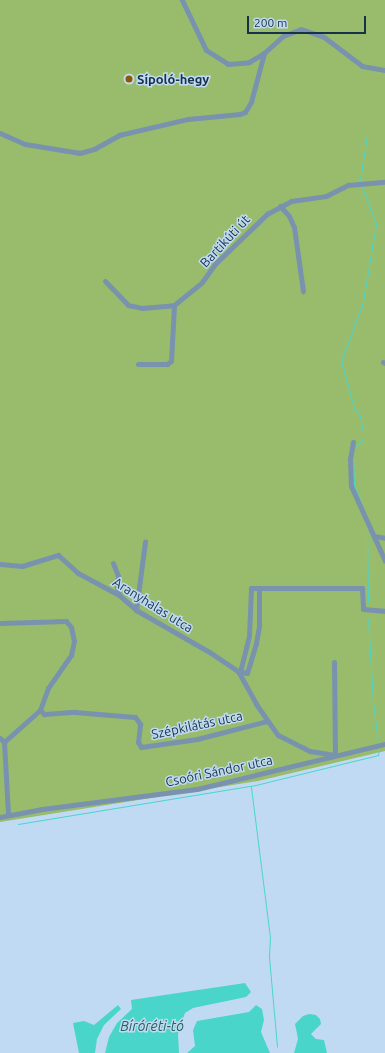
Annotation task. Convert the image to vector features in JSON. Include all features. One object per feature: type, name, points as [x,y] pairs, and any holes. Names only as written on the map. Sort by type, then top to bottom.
[{"type":"street","points":[[182,0],[199,38],[213,56],[228,64],[249,62],[264,53],[288,33],[306,29],[324,37],[362,66],[385,70]]},
{"type":"street","points":[[0,133],[25,144],[80,153],[94,149],[119,135],[161,127],[188,119],[240,114],[245,112],[251,102],[264,53]]},
{"type":"street","name":"Bartikúti út","points":[[174,305],[202,282],[216,263],[260,219],[280,206],[299,199],[326,196],[352,185],[385,182]]},
{"type":"street","points":[[280,206],[289,216],[294,227],[303,291]]},
{"type":"street","points":[[105,281],[128,306],[142,308],[174,305],[171,361],[138,364]]},
{"type":"street","points":[[353,442],[350,459],[351,486],[385,561]]},
{"type":"street","points":[[374,536],[385,538]]},
{"type":"street","points":[[136,610],[146,542]]},
{"type":"street","name":"Aranyhalas utca","points":[[0,564],[22,566],[58,555],[78,573],[119,596],[136,610],[211,653],[239,672],[267,721],[278,734],[303,749],[335,755]]},
{"type":"street","points":[[113,563],[118,576],[117,587],[119,596]]},
{"type":"street","points":[[259,588],[259,626],[256,643],[247,673],[239,672],[249,636],[251,588],[259,588],[362,588],[363,609],[385,611]]},
{"type":"street","points":[[0,623],[66,621],[69,623],[74,641],[71,655],[48,688],[40,710],[4,742]]},
{"type":"street","points":[[334,662],[335,755]]},
{"type":"street","name":"Szépkilátás utca","points":[[40,710],[44,714],[75,712],[136,717],[140,724],[138,742],[141,747],[198,739],[267,721]]},
{"type":"street","points":[[0,738],[4,742],[8,814]]},
{"type":"street","name":"Csoóri Sándor utca","points":[[0,817],[8,814],[197,790],[385,744]]},
{"type":"shaded area","points":[[0,0],[385,0],[385,751],[258,781],[0,822]]},
{"type":"water","name":"Bíróréti-tó","points":[[245,983],[251,992],[246,997],[193,1008],[185,1013],[178,1034],[179,1053],[105,1053],[109,1037],[117,1023],[132,1009],[131,1000]]},
{"type":"water","points":[[118,1005],[121,1009],[104,1025],[97,1039],[95,1053],[79,1053],[73,1023],[84,1021],[94,1025]]},
{"type":"water","points":[[256,1005],[262,1009],[264,1020],[261,1032],[270,1053],[187,1053],[195,1046],[193,1030],[197,1021],[249,1012]]},
{"type":"water","points":[[309,1014],[316,1015],[320,1019],[321,1024],[311,1034],[316,1039],[324,1040],[327,1053],[294,1053],[298,1039],[295,1024],[303,1016]]},
{"type":"waterway","points":[[360,180],[367,135]]},
{"type":"waterway","points":[[362,187],[376,224],[363,302],[341,361],[354,408],[360,416],[363,432]]},
{"type":"waterway","points":[[355,446],[363,439]]},
{"type":"waterway","points":[[353,457],[354,486],[361,502]]},
{"type":"waterway","points":[[367,528],[368,603]]},
{"type":"waterway","points":[[368,619],[373,701],[378,740]]},
{"type":"waterway","points":[[18,824],[251,786],[378,755],[379,749]]},
{"type":"waterway","points":[[251,787],[270,937],[269,957],[277,1047]]},
{"type":"place","name":"Sípoló-hegy","points":[[129,79]]}]
